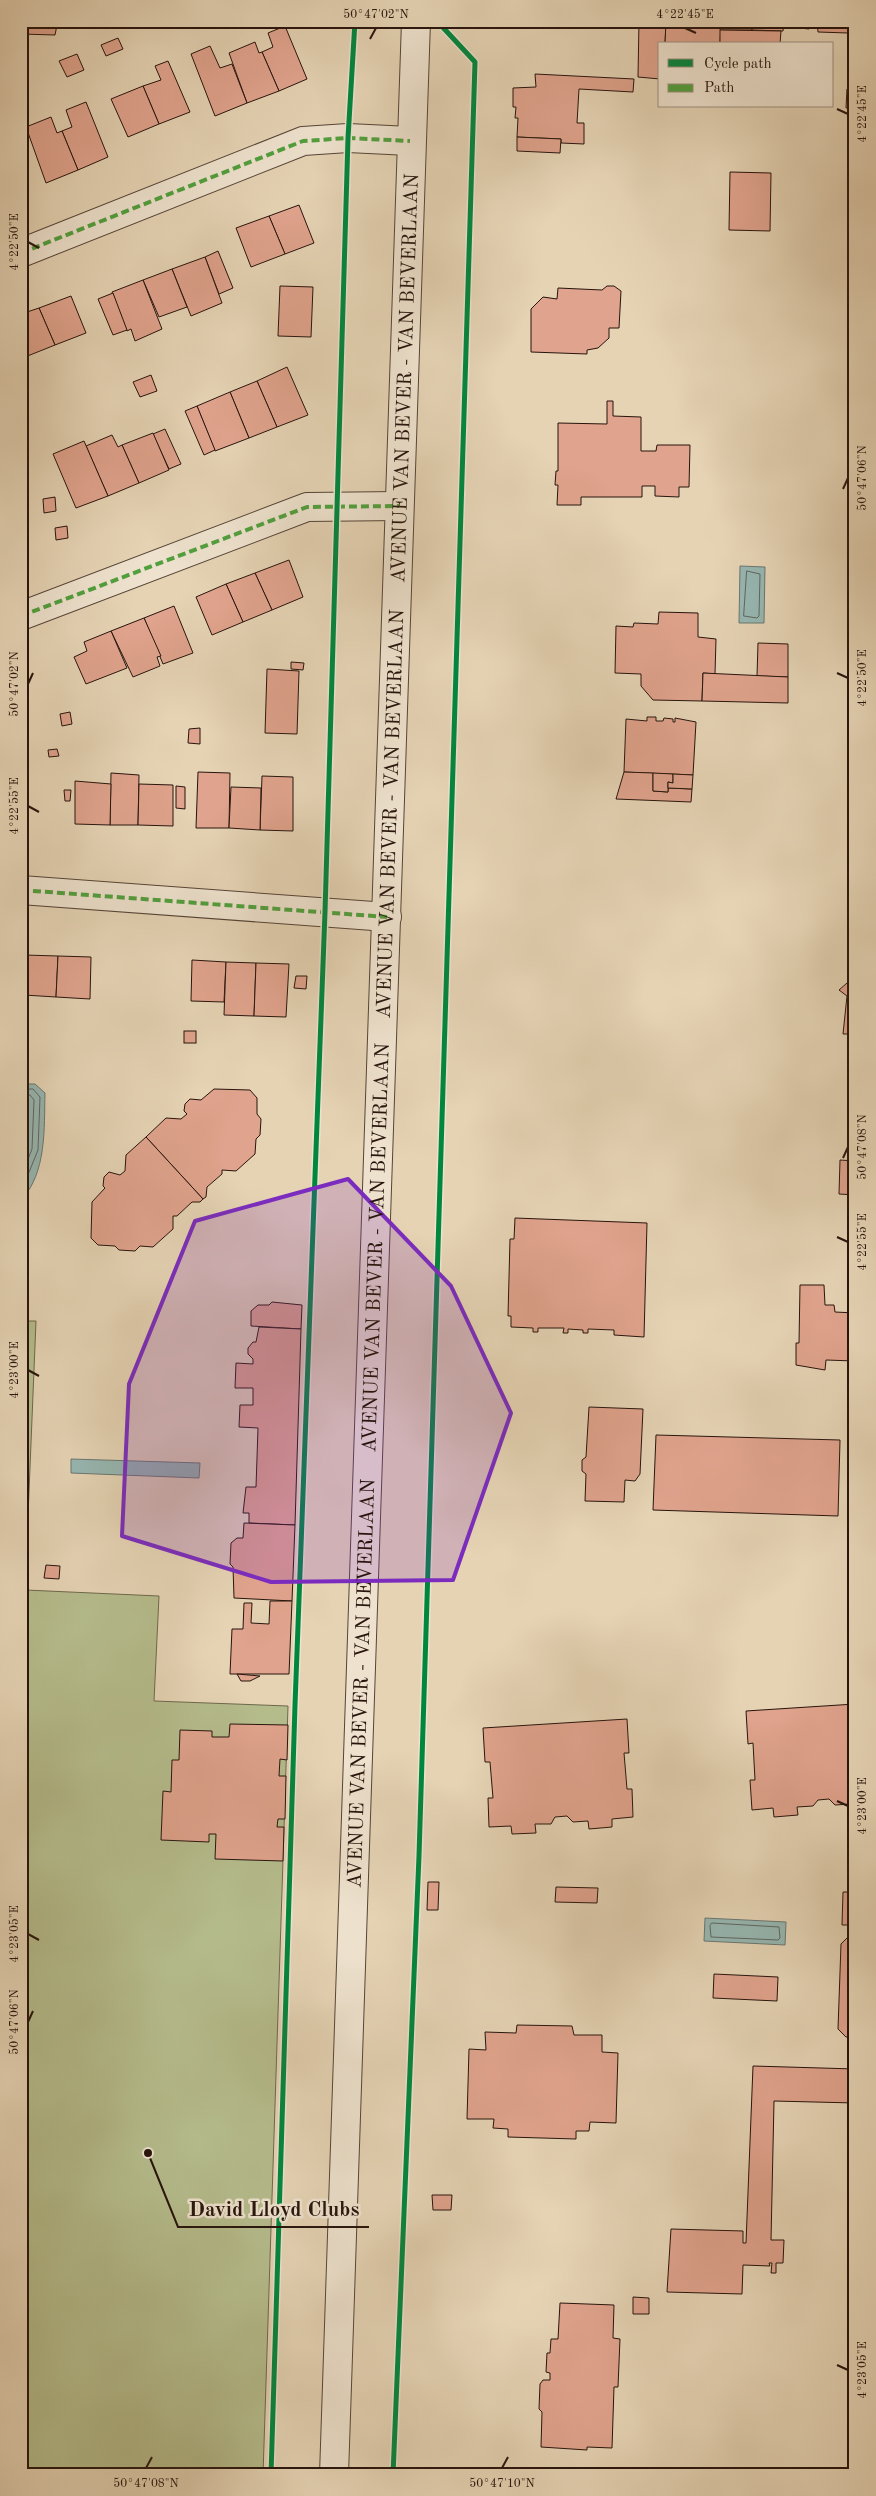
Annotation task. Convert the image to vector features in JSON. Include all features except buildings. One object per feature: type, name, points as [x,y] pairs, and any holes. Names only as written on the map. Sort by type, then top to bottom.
[{"type":"street","name":"AVENUE VAN BEVER - VAN BEVERLAAN","points":[[334,2475],[387,917],[410,141],[416,21]]},
{"type":"street","points":[[21,253],[303,141],[348,138],[410,141]]},
{"type":"street","points":[[21,616],[307,507],[399,506]]},
{"type":"street","points":[[21,890],[387,917]]},
{"type":"highlighted area","points":[[348,1179],[451,1286],[511,1413],[453,1580],[271,1582],[122,1536],[129,1384],[195,1221]]},
{"type":"green space","points":[[21,1321],[36,1321],[25,1590],[159,1596],[154,1701],[288,1706],[263,2475],[21,2475]]},
{"type":"water","points":[[740,566],[765,567],[764,623],[739,623]]},
{"type":"water","points":[[21,1084],[35,1084],[45,1093],[44,1135],[40,1163],[36,1177],[21,1200]]},
{"type":"water","points":[[71,1459],[200,1463],[199,1478],[71,1473]]},
{"type":"water","points":[[705,1918],[786,1922],[785,1945],[704,1941]]},
{"type":"marked path","points":[[21,253],[303,141],[348,138],[410,141]]},
{"type":"marked path","points":[[21,616],[307,507],[399,506]]},
{"type":"marked path","points":[[21,890],[387,917]]},
{"type":"cycle path","points":[[271,2475],[295,1705],[325,912],[348,138],[355,21]]},
{"type":"cycle path","points":[[393,2475],[419,1856],[475,62],[437,21]]},
{"type":"place","name":"David Lloyd Clubs","points":[[148,2153]]}]
